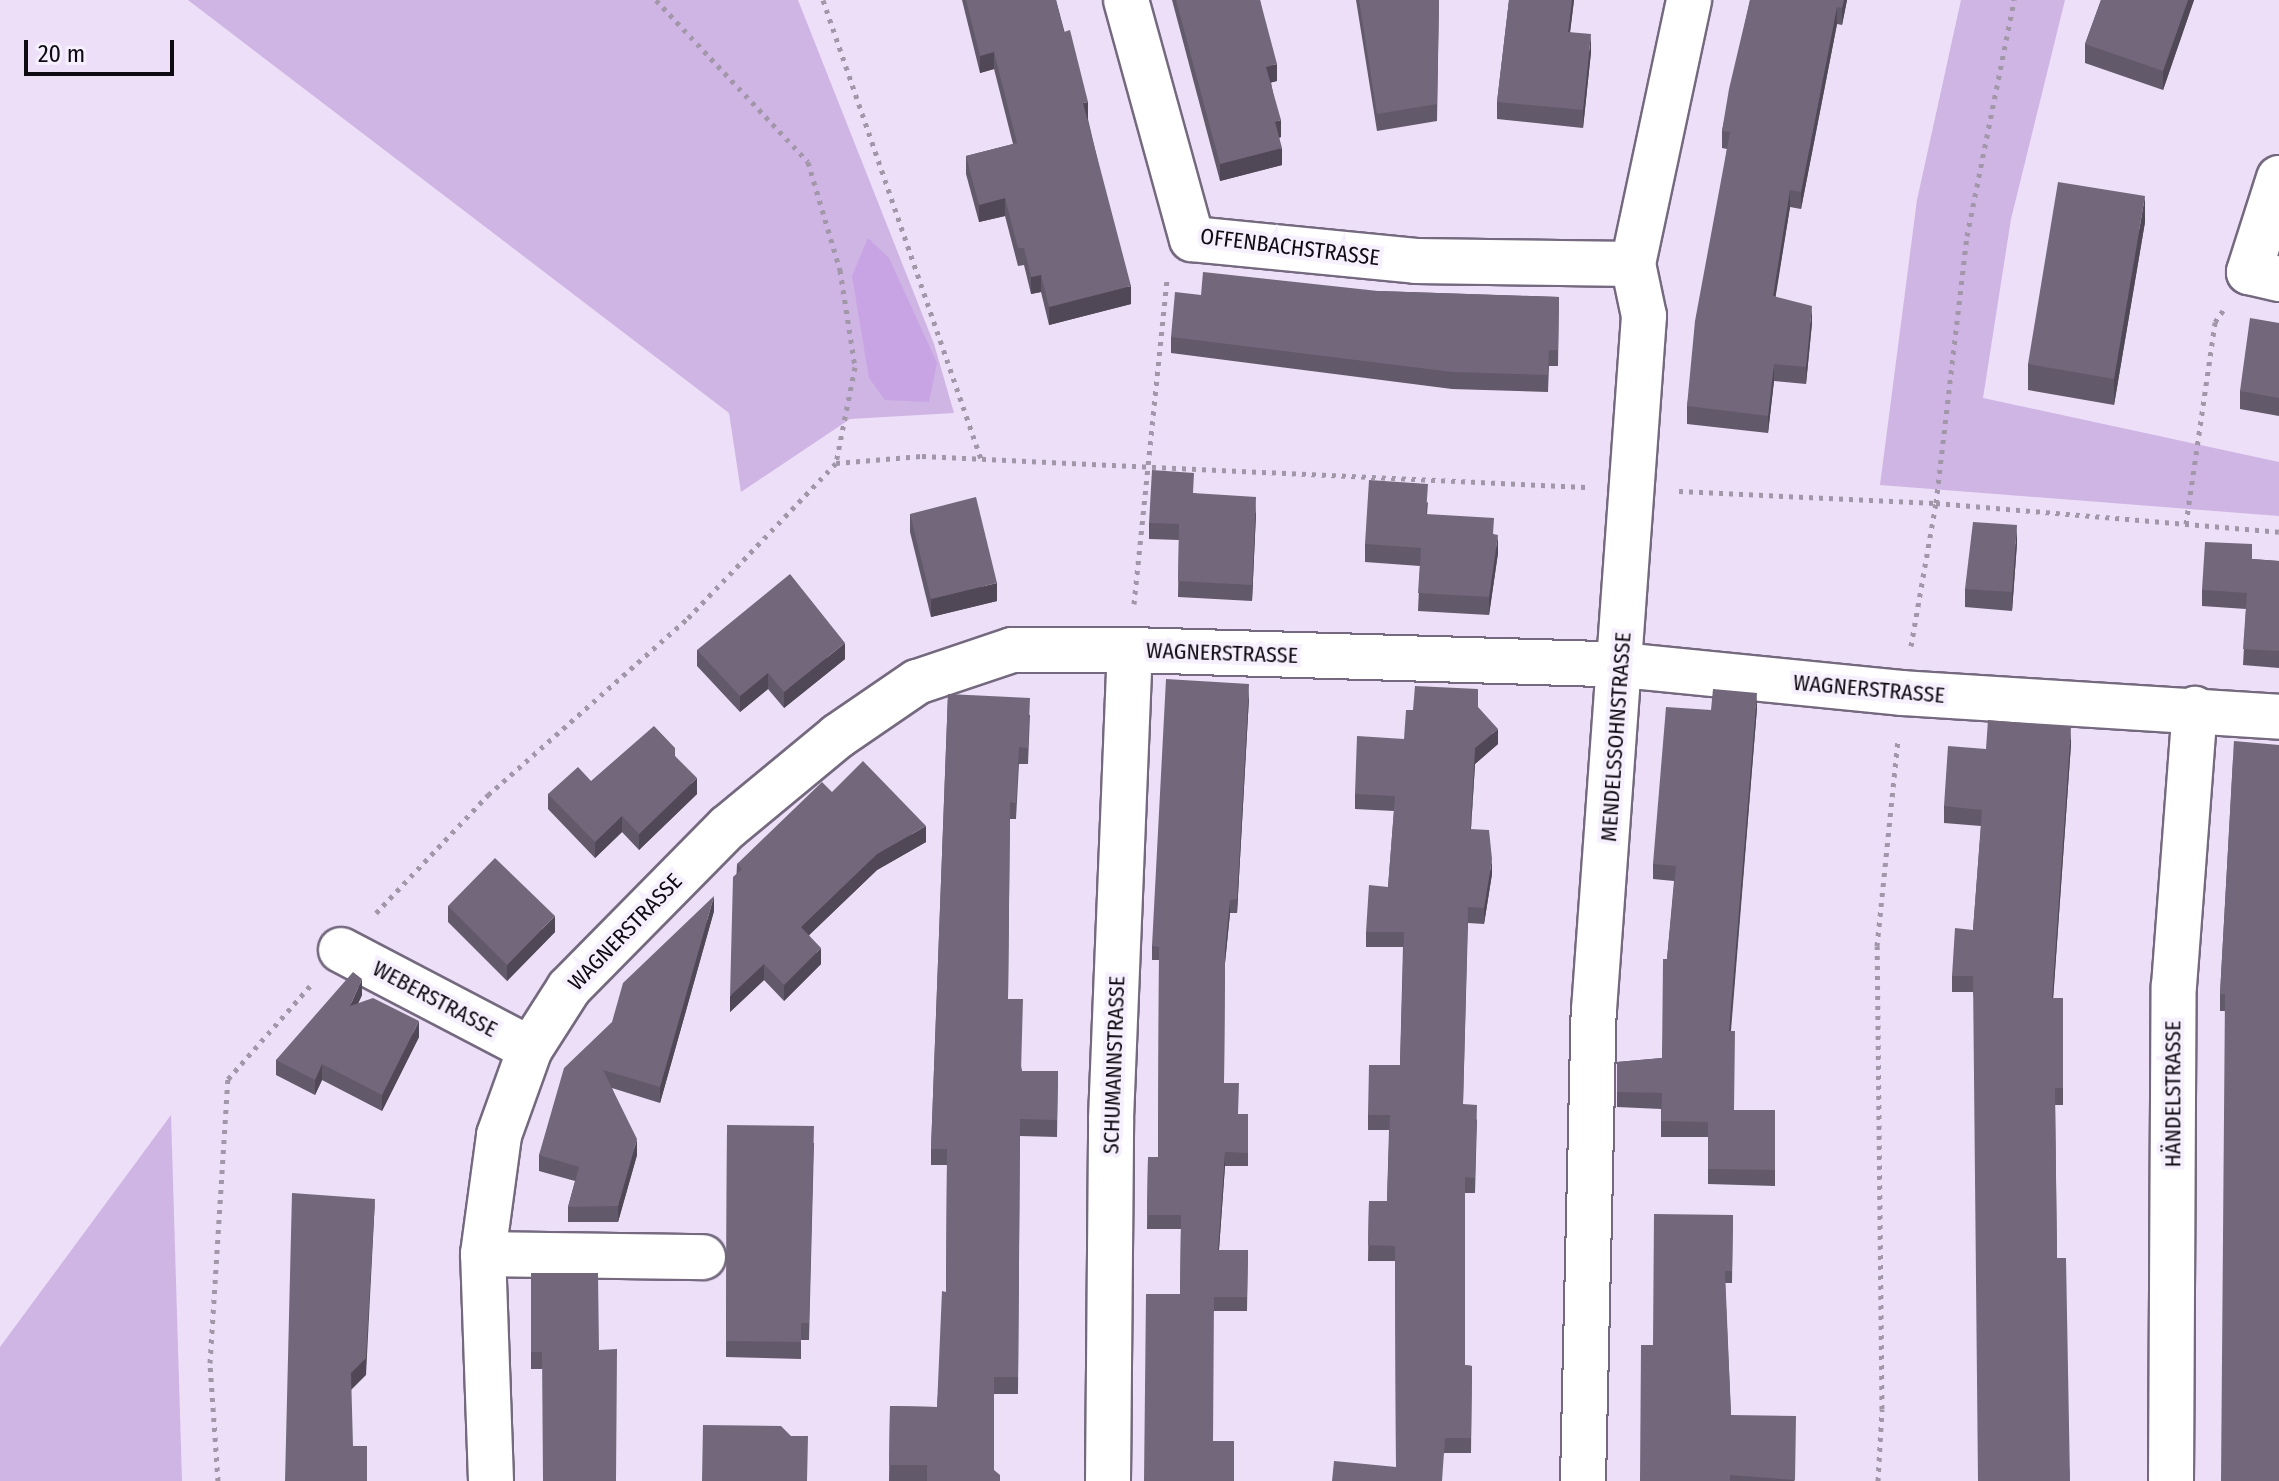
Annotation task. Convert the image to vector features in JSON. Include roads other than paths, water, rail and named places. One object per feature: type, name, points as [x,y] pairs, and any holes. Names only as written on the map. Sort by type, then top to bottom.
[{"type":"street","name":"OFFENBACHSTRASSE","points":[[1126,0],[1192,239],[1416,261],[1633,264]]},
{"type":"street","name":"MENDELSSOHNSTRASSE","points":[[1583,1481],[1594,1010],[1622,665],[1644,316],[1633,264],[1689,0]]},
{"type":"street","points":[[2264,275],[2279,178]]},
{"type":"street","name":"WAGNERSTRASSE","points":[[491,1481],[483,1254],[499,1135],[530,1049],[569,988],[728,827],[838,736],[917,682],[1012,650],[1130,650],[1622,665],[1902,693],[2195,709],[2279,717]]},
{"type":"street","name":"SCHUMANNSTRASSE","points":[[1108,1481],[1111,1119],[1130,650]]},
{"type":"street","name":"HÄNDELSTRASSE","points":[[2171,1481],[2174,986],[2195,709]]},
{"type":"street","name":"WEBERSTRASSE","points":[[341,950],[530,1049]]},
{"type":"street","points":[[483,1254],[703,1257]]}]
